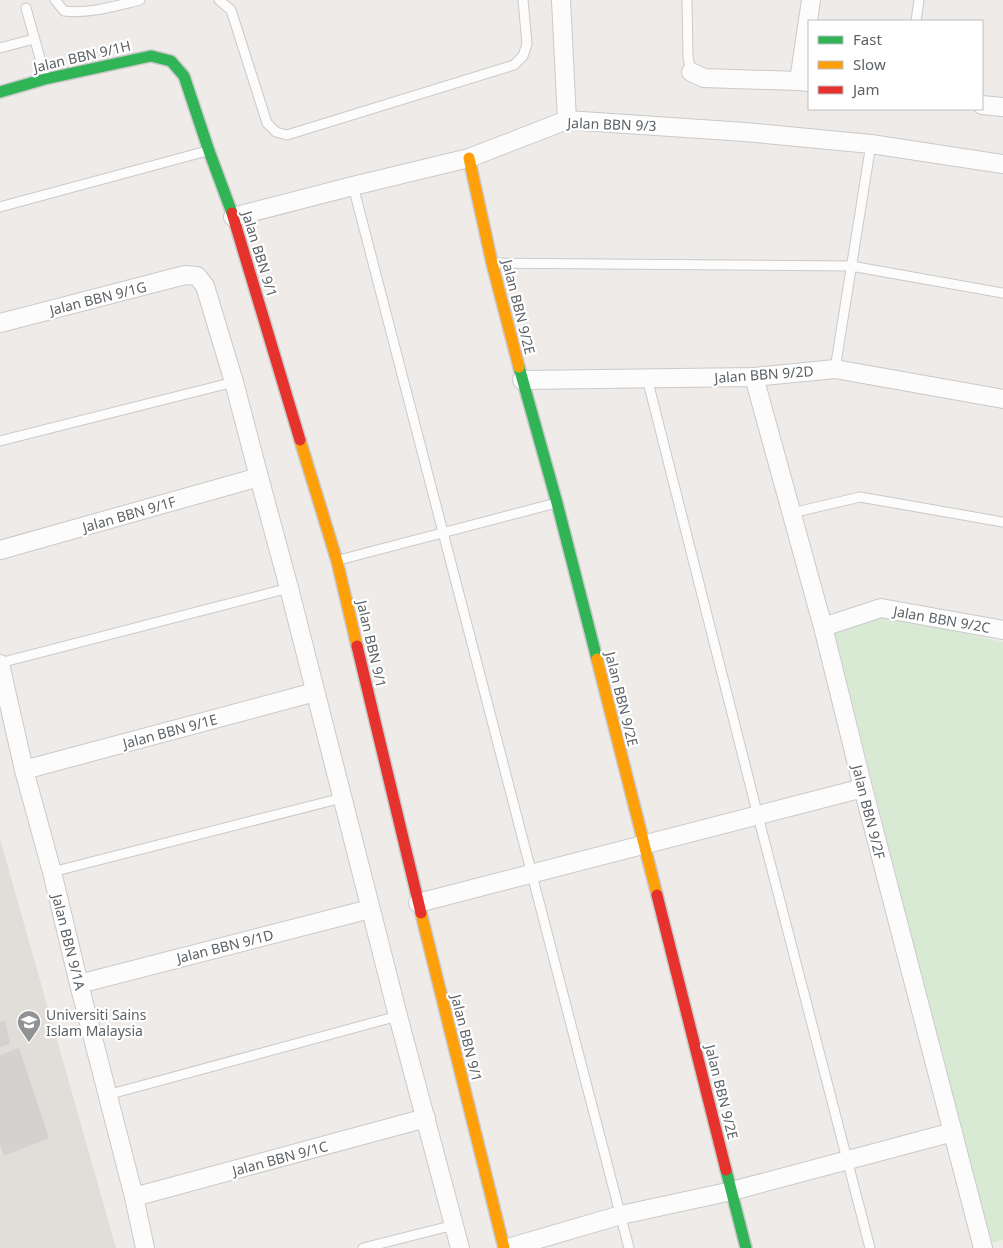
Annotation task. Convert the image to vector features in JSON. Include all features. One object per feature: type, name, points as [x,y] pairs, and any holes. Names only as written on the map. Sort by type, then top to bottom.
[{"type":"street","points":[[561,0],[567,120]]},
{"type":"street","points":[[809,20],[811,0]]},
{"type":"street","points":[[691,72],[704,78],[804,81],[808,35]]},
{"type":"street","name":"Jalan BBN 9/1H","points":[[0,92],[46,79],[151,56],[171,61]]},
{"type":"street","name":"Jalan BBN 9/1","points":[[171,61],[184,76],[233,217],[337,561],[418,903],[506,1248]]},
{"type":"street","points":[[983,105],[1003,107]]},
{"type":"street","name":"Jalan BBN 9/3","points":[[233,217],[469,158],[567,120],[745,132],[871,144],[1003,164]]},
{"type":"street","name":"Jalan BBN 9/2E","points":[[469,158],[492,263],[522,380],[557,502],[746,1248]]},
{"type":"street","name":"Jalan BBN 9/1G","points":[[0,323],[185,276],[197,276],[205,286],[234,382]]},
{"type":"street","name":"Jalan BBN 9/2D","points":[[522,380],[754,377],[835,369],[1003,399]]},
{"type":"street","name":"Jalan BBN 9/2F","points":[[754,377],[823,627],[983,1248]]},
{"type":"street","points":[[234,382],[460,1248]]},
{"type":"street","name":"Jalan BBN 9/1F","points":[[0,550],[258,478]]},
{"type":"street","name":"Jalan BBN 9/2C","points":[[823,627],[881,608],[1003,630]]},
{"type":"street","name":"Jalan BBN 9/1A","points":[[0,663],[24,770],[52,872],[146,1248]]},
{"type":"street","name":"Jalan BBN 9/1E","points":[[24,770],[315,692]]},
{"type":"street","points":[[418,903],[863,788]]},
{"type":"street","name":"Jalan BBN 9/1D","points":[[79,984],[370,909]]},
{"type":"street","name":"Jalan BBN 9/1C","points":[[134,1197],[426,1118]]},
{"type":"street","points":[[506,1248],[621,1215],[732,1191],[953,1132]]},
{"type":"lane","points":[[54,0],[64,11],[76,13],[140,0]]},
{"type":"lane","points":[[219,0],[231,10],[267,123],[276,132],[287,135],[514,65],[524,56],[527,44],[523,0]]},
{"type":"lane","points":[[687,0],[688,57],[691,72]]},
{"type":"lane","points":[[916,20],[919,0]]},
{"type":"lane","points":[[26,8],[46,79]]},
{"type":"lane","points":[[0,48],[34,39]]},
{"type":"lane","points":[[835,369],[871,144]]},
{"type":"lane","points":[[0,207],[209,150]]},
{"type":"lane","points":[[353,186],[629,1248]]},
{"type":"lane","points":[[492,263],[851,266],[1003,293]]},
{"type":"lane","points":[[647,378],[870,1248]]},
{"type":"lane","points":[[0,442],[234,382]]},
{"type":"lane","points":[[792,513],[860,497],[1003,522]]},
{"type":"lane","points":[[337,561],[557,502]]},
{"type":"lane","points":[[0,663],[289,588]]},
{"type":"lane","points":[[52,872],[342,798]]},
{"type":"lane","points":[[107,1095],[398,1016]]},
{"type":"lane","points":[[363,1248],[454,1225]]},
{"type":"shaded area","name":"Universiti Sains Islam Malaysia","points":[[0,839],[116,1248],[0,1248]]},
{"type":"green space","points":[[883,615],[1003,642],[1003,1240],[990,1243],[834,633]]},
{"type":"building","points":[[5,1020],[10,1044],[0,1047],[0,1022]]},
{"type":"building","points":[[19,1048],[49,1138],[4,1156],[0,1144],[0,1055]]},
{"type":"traffic: fast","points":[[0,92],[45,79],[151,56],[171,61],[184,76],[232,213]]},
{"type":"traffic: fast","points":[[519,367],[557,503],[597,659]]},
{"type":"traffic: fast","points":[[726,1170],[746,1248]]},
{"type":"traffic: slow","points":[[469,158],[492,263],[519,367]]},
{"type":"traffic: slow","points":[[300,440],[337,561],[357,646]]},
{"type":"traffic: slow","points":[[597,659],[657,895]]},
{"type":"traffic: slow","points":[[421,913],[504,1248]]},
{"type":"traffic: jam","points":[[232,213],[300,440]]},
{"type":"traffic: jam","points":[[357,646],[421,913]]},
{"type":"traffic: jam","points":[[657,895],[726,1170]]},
{"type":"place","name":"Universiti Sains Islam Malaysia","points":[[29,1043]]}]
